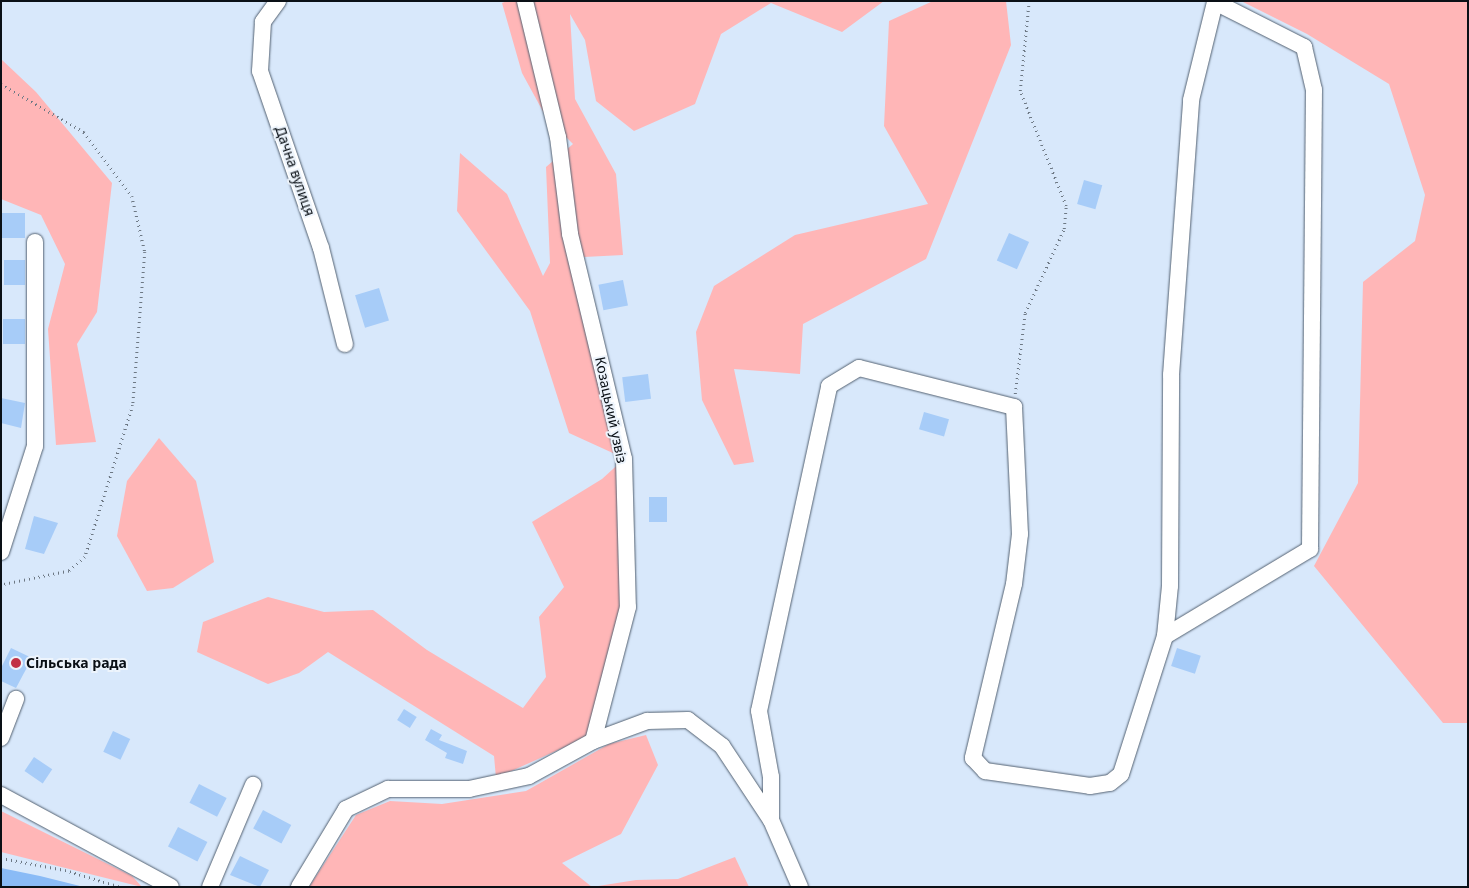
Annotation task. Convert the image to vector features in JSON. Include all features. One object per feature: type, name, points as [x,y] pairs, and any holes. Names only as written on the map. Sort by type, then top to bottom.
[{"type":"street","name":"Дачна вулиця","points":[[278,1],[263,22],[260,72],[321,248],[345,344]]},
{"type":"street","name":"Козацький узвіз","points":[[525,1],[558,137],[570,234],[624,460],[628,607],[593,741]]},
{"type":"street","points":[[770,820],[771,777],[759,711],[829,386],[859,368],[1014,407],[1020,534],[1014,584],[973,758],[985,771],[1090,786],[1110,783],[1121,774],[1165,636],[1170,586],[1171,375],[1191,100],[1215,2],[1304,47],[1314,90],[1310,548],[1165,636]]},
{"type":"street","points":[[1,552],[35,446],[35,242]]},
{"type":"street","points":[[1,738],[16,699]]},
{"type":"street","points":[[300,887],[346,809],[388,789],[469,789],[529,776],[593,741],[648,721],[688,720],[722,746],[770,820],[800,887]]},
{"type":"street","points":[[210,887],[254,785]]},
{"type":"street","points":[[1,795],[166,886]]},
{"type":"path","points":[[1014,407],[1025,313],[1064,229],[1066,206],[1020,91],[1029,1]]},
{"type":"path","points":[[1,84],[84,132],[132,196],[145,252],[133,405],[85,557],[69,571],[1,584]]},
{"type":"path","points":[[1,858],[65,870],[120,887]]},
{"type":"shaded area","points":[[507,1],[884,1],[842,32],[771,3],[721,34],[695,104],[634,131],[596,101],[585,40],[570,14],[575,99],[616,174],[623,255],[584,257],[595,362],[615,454],[569,433],[530,311],[457,211],[460,153],[507,194],[543,276],[550,263],[546,167],[573,144],[546,117],[522,73],[502,3]]},
{"type":"shaded area","points":[[933,1],[1006,1],[1011,45],[926,259],[803,324],[800,374],[734,369],[754,462],[734,465],[702,400],[696,332],[714,286],[795,235],[928,204],[884,126],[889,21]]},
{"type":"shaded area","points":[[1241,1],[1468,1],[1468,723],[1443,723],[1314,566],[1358,483],[1363,282],[1415,241],[1425,195],[1389,84],[1307,34]]},
{"type":"shaded area","points":[[1,59],[36,92],[112,183],[97,312],[77,344],[96,442],[56,445],[48,329],[65,264],[41,215],[1,199]]},
{"type":"shaded area","points":[[159,438],[196,481],[214,562],[173,588],[147,591],[117,536],[127,481]]},
{"type":"shaded area","points":[[624,459],[628,607],[595,731],[567,746],[496,778],[494,756],[328,652],[299,673],[268,684],[197,652],[203,622],[268,597],[324,612],[373,610],[427,650],[523,708],[546,677],[539,617],[564,587],[532,522],[602,479]]},
{"type":"shaded area","points":[[646,735],[658,765],[621,834],[562,863],[592,887],[309,887],[356,815],[390,801],[442,804],[526,791],[609,744]]},
{"type":"shaded area","points":[[1,811],[132,876],[142,887],[1,852]]},
{"type":"shaded area","points":[[735,857],[749,887],[592,887],[636,880],[678,879]]},
{"type":"water","points":[[1,868],[40,876],[84,887],[1,887]]},
{"type":"building","points":[[1084,180],[1102,185],[1095,209],[1077,204]]},
{"type":"building","points":[[1,213],[25,213],[25,238],[1,238]]},
{"type":"building","points":[[1009,233],[1029,242],[1017,269],[997,260]]},
{"type":"building","points":[[4,260],[25,260],[25,285],[4,285]]},
{"type":"building","points":[[623,280],[628,306],[603,310],[598,285]]},
{"type":"building","points":[[379,288],[389,321],[365,328],[355,295]]},
{"type":"building","points":[[3,319],[25,319],[25,344],[3,344]]},
{"type":"building","points":[[648,374],[651,399],[625,402],[622,377]]},
{"type":"building","points":[[1,398],[25,403],[21,428],[1,423]]},
{"type":"building","points":[[924,412],[949,419],[944,436],[919,429]]},
{"type":"building","points":[[649,497],[667,497],[667,522],[649,522]]},
{"type":"building","points":[[34,516],[58,523],[44,554],[25,549]]},
{"type":"building","name":"Сільська рада","points":[[11,648],[32,658],[16,688],[1,681],[1,668]]},
{"type":"building","points":[[1177,648],[1201,656],[1195,674],[1171,666]]},
{"type":"building","points":[[404,709],[417,717],[410,728],[397,720]]},
{"type":"building","points":[[431,729],[442,735],[439,740],[467,751],[463,764],[445,758],[447,753],[425,740]]},
{"type":"building","points":[[113,731],[130,739],[120,760],[103,752]]},
{"type":"building","points":[[34,757],[52,769],[43,783],[24,771]]},
{"type":"building","points":[[199,784],[227,798],[217,817],[189,803]]},
{"type":"building","points":[[263,810],[291,825],[281,844],[253,829]]},
{"type":"building","points":[[178,827],[207,842],[197,862],[168,847]]},
{"type":"building","points":[[240,856],[269,870],[260,887],[230,875]]},
{"type":"place","name":"Сільська рада","points":[[16,663]]}]
